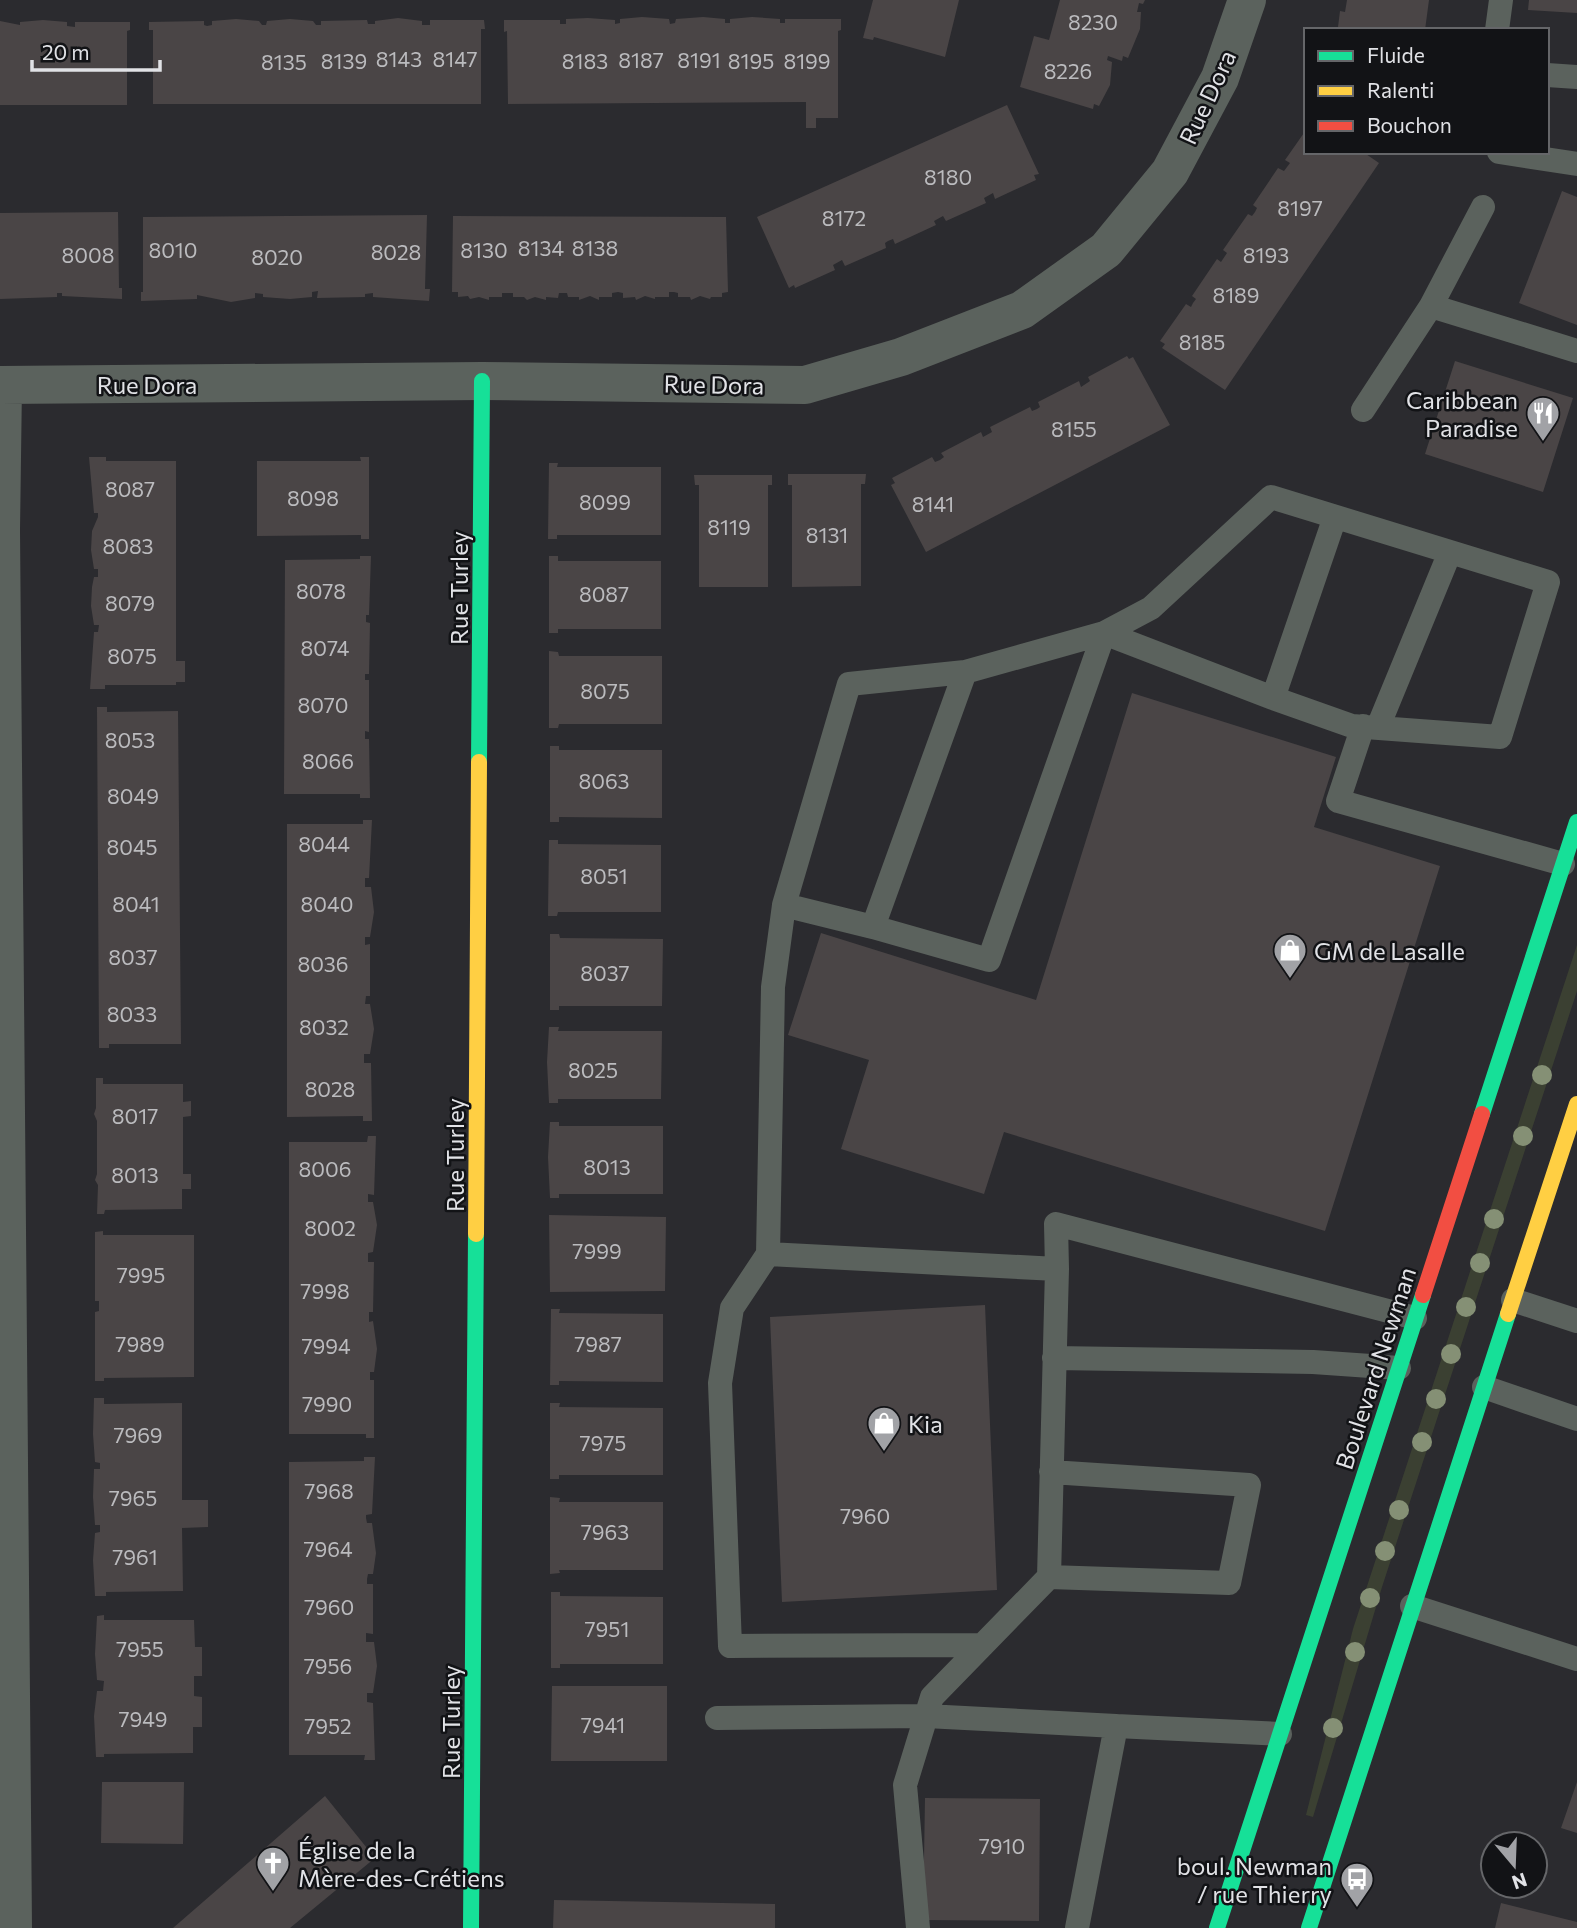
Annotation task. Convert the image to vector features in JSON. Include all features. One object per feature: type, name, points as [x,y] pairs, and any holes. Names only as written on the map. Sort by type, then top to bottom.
[{"type":"main road","name":"Rue Turley","points":[[471,1928],[482,381]]},
{"type":"main road","name":"Boulevard Newman","points":[[1217,1928],[1577,822]]},
{"type":"main road","points":[[1309,1928],[1577,1104]]},
{"type":"street","name":"Rue Dora","points":[[1,385],[482,381],[805,385],[901,357],[1022,310],[1106,250],[1170,172],[1220,78],[1247,0]]},
{"type":"street","points":[[1,385],[6,1811],[13,1928]]},
{"type":"lane","points":[[1497,28],[1501,0]]},
{"type":"lane","points":[[1549,75],[1577,77]]},
{"type":"lane","points":[[1512,154],[1577,164]]},
{"type":"lane","points":[[1363,410],[1431,306],[1483,208]]},
{"type":"lane","points":[[1431,306],[1577,351]]},
{"type":"lane","points":[[982,1645],[730,1646],[720,1383],[732,1308],[768,1254],[773,987],[784,905],[849,684],[965,672],[1104,633],[1151,608],[1271,498],[1548,582],[1500,737],[1352,726],[1104,633]]},
{"type":"lane","points":[[1273,698],[1335,517]]},
{"type":"lane","points":[[1450,552],[1338,801],[1563,864]]},
{"type":"lane","points":[[784,905],[989,960],[1104,633]]},
{"type":"lane","points":[[873,928],[965,672]]},
{"type":"lane","points":[[918,1928],[905,1785],[932,1697],[1049,1577],[1056,1224],[1415,1318]]},
{"type":"lane","points":[[768,1254],[1057,1269]]},
{"type":"lane","points":[[1513,1300],[1577,1321]]},
{"type":"lane","points":[[1054,1358],[1313,1362],[1399,1368]]},
{"type":"lane","points":[[1484,1387],[1577,1419]]},
{"type":"lane","points":[[1049,1577],[1229,1583],[1249,1485],[1051,1472]]},
{"type":"lane","points":[[1412,1606],[1577,1659]]},
{"type":"lane","points":[[717,1718],[926,1716],[1280,1734]]},
{"type":"lane","points":[[1077,1928],[1116,1726]]},
{"type":"green space","points":[[1577,945],[1577,991],[1382,1587],[1313,1817],[1306,1815],[1353,1629]]},
{"type":"building","points":[[873,0],[959,0],[945,57],[874,37],[873,40],[863,38]]},
{"type":"building","points":[[1060,0],[1145,0],[1143,4],[1139,3],[1137,12],[1141,12],[1140,29],[1128,58],[1123,56],[1122,61],[1108,56],[1107,60],[1112,62],[1110,85],[1099,106],[1094,104],[1093,109],[1020,87],[1034,36],[1049,40]]},
{"type":"building","points":[[1347,0],[1429,0],[1425,28],[1338,27],[1340,11],[1345,12]]},
{"type":"building","points":[[1529,0],[1577,0],[1577,13],[1528,10]]},
{"type":"building","points":[[703,17],[725,19],[725,23],[730,23],[730,19],[752,17],[780,19],[780,23],[785,23],[785,19],[841,19],[841,30],[838,31],[838,118],[816,118],[816,128],[806,128],[806,102],[508,104],[507,31],[504,32],[504,20],[560,20],[560,24],[566,24],[566,19],[588,18],[615,20],[615,24],[620,23],[620,19],[669,19],[670,24],[675,23],[676,19]]},
{"type":"building","points":[[398,18],[422,21],[422,25],[430,25],[430,20],[484,20],[485,29],[481,29],[481,104],[153,104],[153,30],[149,30],[149,22],[204,21],[207,26],[212,25],[212,21],[236,19],[259,21],[266,25],[267,21],[290,19],[313,21],[316,25],[321,25],[321,21],[367,20],[368,24],[375,24],[375,21]]},
{"type":"building","points":[[0,21],[20,25],[20,22],[67,22],[67,26],[75,27],[75,22],[130,22],[130,30],[127,31],[127,105],[0,105]]},
{"type":"building","points":[[1007,105],[1039,174],[1034,175],[1036,180],[995,199],[993,193],[984,198],[986,203],[946,221],[943,216],[934,221],[936,225],[895,244],[893,239],[888,241],[885,243],[886,248],[845,266],[842,260],[833,265],[835,270],[795,288],[794,285],[789,288],[757,217]]},
{"type":"building","points":[[1304,133],[1304,154],[1366,154],[1379,163],[1225,390],[1162,348],[1165,344],[1160,341],[1186,304],[1191,307],[1196,299],[1192,296],[1217,259],[1221,262],[1227,253],[1223,250],[1248,214],[1252,216],[1255,212],[1257,208],[1253,205],[1278,168],[1284,171],[1290,163],[1285,160]]},
{"type":"building","points":[[1562,191],[1577,197],[1577,325],[1519,303]]},
{"type":"building","points":[[118,212],[119,288],[122,288],[122,299],[62,296],[62,293],[57,293],[57,297],[0,299],[0,213]]},
{"type":"building","points":[[427,215],[425,289],[430,289],[429,301],[373,297],[373,293],[365,294],[365,297],[317,298],[318,291],[312,292],[312,297],[290,299],[263,297],[263,294],[255,293],[255,298],[231,302],[197,295],[197,299],[141,301],[143,217]]},
{"type":"building","points":[[453,216],[726,217],[728,292],[722,293],[722,297],[710,299],[700,296],[691,300],[690,297],[678,297],[678,293],[674,292],[669,292],[669,297],[655,299],[645,296],[636,300],[635,297],[623,298],[623,293],[618,292],[612,293],[612,297],[599,297],[599,300],[590,296],[579,300],[579,297],[568,297],[567,293],[559,293],[558,298],[546,297],[546,300],[535,297],[527,300],[524,297],[513,297],[513,293],[502,293],[502,297],[489,297],[489,300],[458,297],[458,292],[452,292]]},
{"type":"building","points":[[1127,356],[1129,359],[1133,357],[1170,425],[926,552],[891,485],[895,483],[892,478],[932,457],[935,462],[940,460],[944,457],[941,453],[981,432],[983,437],[992,432],[990,427],[1030,407],[1032,411],[1037,409],[1040,407],[1038,402],[1079,381],[1081,387],[1090,381],[1088,377]]},
{"type":"building","points":[[1455,361],[1573,398],[1543,492],[1425,454]]},
{"type":"building","points":[[89,457],[106,457],[106,461],[176,461],[176,661],[185,661],[185,682],[176,682],[176,685],[105,685],[105,689],[90,689],[94,632],[98,632],[99,625],[94,625],[91,606],[94,577],[98,577],[91,550],[92,531],[98,513],[94,513]]},
{"type":"building","points":[[360,457],[369,457],[369,539],[361,539],[361,535],[257,536],[257,461],[361,461]]},
{"type":"building","points":[[549,463],[558,463],[557,467],[661,467],[661,535],[557,535],[557,539],[548,539]]},
{"type":"building","points":[[788,474],[866,474],[865,484],[861,484],[861,586],[792,587],[792,485],[788,485]]},
{"type":"building","points":[[694,475],[772,475],[772,485],[768,485],[768,587],[699,587],[699,485],[695,485]]},
{"type":"building","points":[[360,556],[371,556],[369,615],[366,615],[366,622],[370,623],[369,674],[365,674],[365,680],[369,680],[369,732],[365,731],[365,739],[369,739],[370,798],[360,798],[360,794],[284,794],[285,560],[360,559]]},
{"type":"building","points":[[549,556],[558,556],[558,561],[661,561],[661,629],[558,629],[558,633],[549,633]]},
{"type":"building","points":[[549,651],[558,652],[559,656],[662,656],[662,724],[559,724],[558,728],[549,728]]},
{"type":"building","points":[[1132,693],[1336,757],[1314,827],[1440,866],[1325,1231],[1004,1132],[984,1194],[841,1149],[869,1060],[788,1035],[821,933],[1036,1000]]},
{"type":"building","points":[[97,707],[107,707],[107,712],[178,711],[181,1044],[109,1044],[109,1048],[99,1048]]},
{"type":"building","points":[[550,746],[559,746],[559,750],[662,750],[662,818],[559,817],[559,822],[550,822]]},
{"type":"building","points":[[363,820],[372,820],[369,878],[365,878],[365,887],[371,887],[374,912],[370,937],[365,937],[365,945],[370,944],[370,996],[366,996],[365,1004],[370,1004],[374,1029],[370,1054],[364,1054],[364,1063],[371,1063],[372,1121],[363,1121],[363,1116],[287,1117],[287,824],[363,824]]},
{"type":"building","points":[[549,840],[558,840],[558,844],[661,845],[661,912],[558,912],[557,916],[548,916]]},
{"type":"building","points":[[550,934],[559,934],[560,938],[663,939],[662,1006],[559,1006],[559,1010],[550,1010]]},
{"type":"building","points":[[549,1027],[559,1027],[558,1031],[662,1031],[661,1099],[558,1099],[558,1103],[549,1103]]},
{"type":"building","points":[[96,1078],[103,1078],[103,1084],[183,1084],[183,1102],[191,1101],[191,1116],[183,1117],[183,1174],[191,1174],[191,1189],[182,1189],[182,1209],[105,1210],[104,1214],[97,1214],[97,1121],[94,1114]]},
{"type":"building","points":[[550,1122],[559,1122],[559,1126],[663,1126],[663,1194],[559,1194],[559,1198],[550,1198]]},
{"type":"building","points":[[368,1136],[376,1136],[374,1195],[368,1194],[368,1202],[373,1202],[377,1225],[373,1252],[368,1253],[368,1262],[374,1262],[373,1312],[369,1312],[369,1322],[373,1321],[377,1349],[374,1372],[370,1372],[370,1380],[374,1380],[374,1438],[366,1438],[366,1434],[289,1434],[289,1142],[367,1142]]},
{"type":"building","points":[[549,1215],[666,1217],[665,1291],[550,1292]]},
{"type":"building","points":[[103,1231],[103,1235],[194,1235],[194,1377],[104,1378],[104,1381],[95,1381],[95,1312],[99,1311],[99,1301],[95,1301],[95,1232]]},
{"type":"building","name":"Kia","points":[[985,1305],[997,1590],[782,1602],[770,1317]]},
{"type":"building","points":[[551,1309],[560,1309],[559,1313],[663,1314],[663,1382],[559,1381],[559,1385],[550,1385]]},
{"type":"building","points":[[94,1398],[104,1398],[104,1404],[182,1403],[182,1500],[208,1500],[208,1527],[182,1528],[183,1591],[106,1592],[106,1596],[95,1596],[93,1560],[95,1533],[100,1532],[100,1525],[95,1525],[94,1469],[100,1469],[100,1463],[95,1462]]},
{"type":"building","points":[[550,1403],[560,1403],[559,1407],[663,1408],[663,1475],[559,1475],[559,1479],[550,1479]]},
{"type":"building","points":[[364,1457],[375,1457],[372,1514],[366,1515],[367,1523],[372,1523],[376,1553],[373,1574],[368,1574],[367,1579],[367,1584],[373,1584],[373,1634],[366,1633],[366,1642],[374,1642],[377,1666],[373,1693],[367,1693],[367,1702],[373,1703],[375,1760],[364,1760],[365,1755],[289,1755],[289,1462],[364,1461]]},
{"type":"building","points":[[550,1497],[560,1498],[559,1502],[663,1502],[663,1570],[559,1570],[560,1573],[550,1574]]},
{"type":"building","points":[[551,1592],[560,1592],[560,1596],[663,1597],[663,1664],[560,1664],[560,1668],[551,1668]]},
{"type":"building","points":[[104,1615],[104,1620],[194,1620],[195,1647],[202,1647],[202,1676],[194,1676],[194,1696],[202,1697],[202,1727],[193,1727],[193,1753],[104,1754],[104,1757],[96,1757],[94,1716],[97,1691],[103,1691],[104,1681],[97,1680],[97,1616]]},
{"type":"building","points":[[552,1686],[667,1686],[667,1761],[551,1761]]},
{"type":"building","points":[[102,1782],[184,1782],[183,1844],[101,1843]]},
{"type":"building","points":[[1577,1782],[1577,1833],[1561,1828]]},
{"type":"building","name":"Église de la Mère-des-Crétiens","points":[[325,1796],[375,1858],[290,1928],[173,1928]]},
{"type":"building","points":[[925,1798],[1040,1799],[1039,1921],[923,1920]]},
{"type":"building","points":[[554,1900],[775,1904],[775,1928],[553,1928]]},
{"type":"building","points":[[1501,1903],[1577,1922],[1577,1928],[1495,1928]]},
{"type":"traffic: fast","points":[[479,762],[482,381]]},
{"type":"traffic: fast","points":[[1482,1114],[1577,822]]},
{"type":"traffic: fast","points":[[471,1928],[476,1234]]},
{"type":"traffic: fast","points":[[1217,1928],[1423,1295]]},
{"type":"traffic: fast","points":[[1309,1928],[1508,1314]]},
{"type":"traffic: slow","points":[[476,1234],[479,762]]},
{"type":"traffic: slow","points":[[1508,1314],[1577,1104]]},
{"type":"traffic: jam","points":[[1423,1295],[1482,1114]]},
{"type":"place","name":"Caribbean Paradise","points":[[1543,443]]},
{"type":"place","name":"GM de Lasalle","points":[[1290,980]]},
{"type":"place","name":"Kia","points":[[884,1453]]},
{"type":"place","name":"Église de la Mère-des-Crétiens","points":[[273,1893]]},
{"type":"place","name":"boul. Newman / rue Thierry","points":[[1357,1909]]}]
